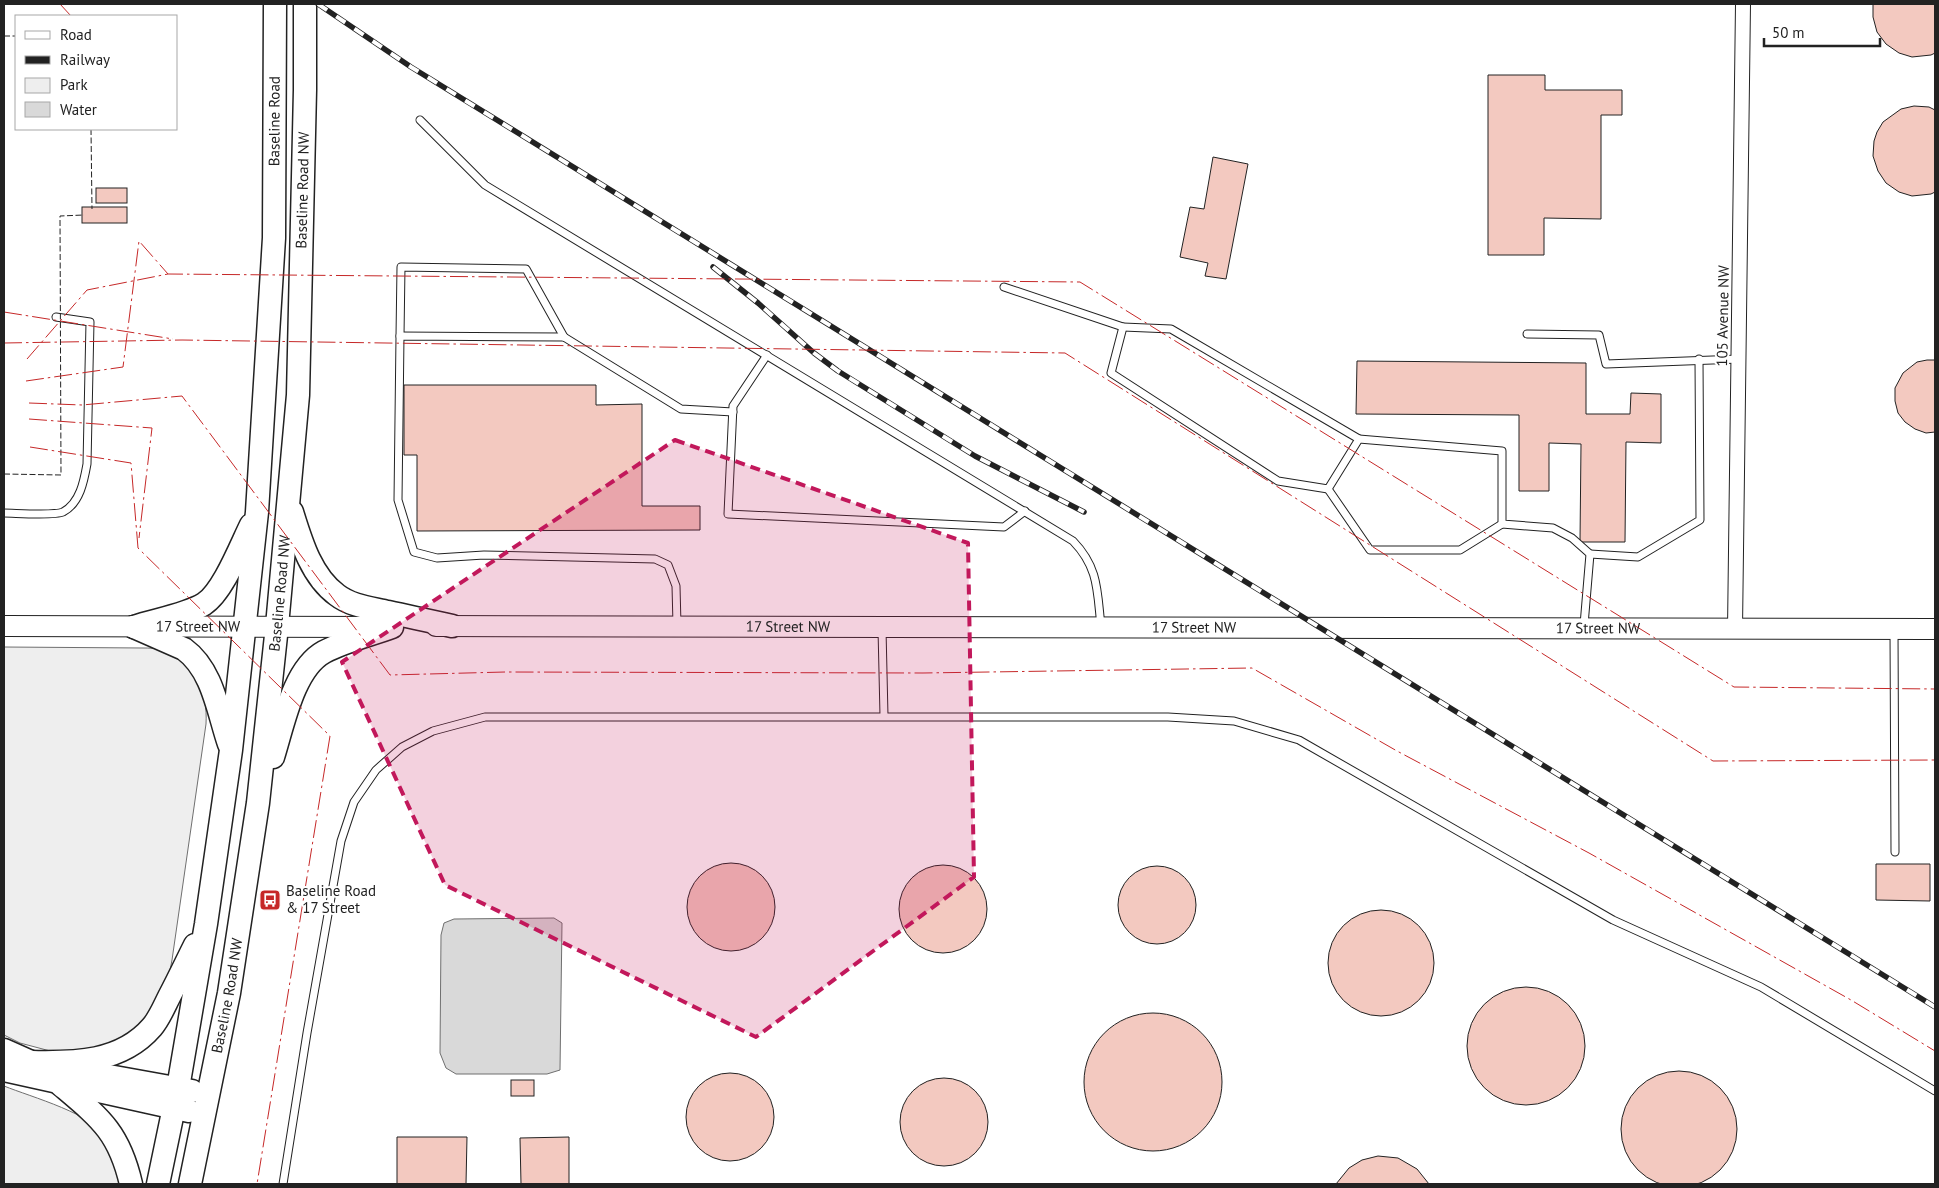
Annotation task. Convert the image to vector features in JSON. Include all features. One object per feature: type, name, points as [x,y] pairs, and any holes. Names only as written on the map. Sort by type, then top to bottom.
[{"type":"main road","name":"Baseline Road","points":[[274,4],[274,238]]},
{"type":"main road","name":"Baseline Road","points":[[305,4],[305,90]]},
{"type":"main road","name":"Baseline Road NW","points":[[206,1104],[229,992],[258,804],[277,626],[298,395],[305,90]]},
{"type":"main road","name":"Baseline Road NW","points":[[176,1098],[206,924],[231,750],[257,512],[274,238]]},
{"type":"main road","points":[[288,498],[299,536],[310,563],[325,585],[338,596],[359,605],[452,626]]},
{"type":"main road","points":[[134,627],[189,610],[204,603],[216,592],[257,512]]},
{"type":"main road","name":"17 Street NW","points":[[4,626],[1935,628]]},
{"type":"main road","points":[[134,627],[184,649],[191,654],[208,679],[231,750]]},
{"type":"main road","points":[[258,804],[294,688],[308,666],[322,653],[392,627]]},
{"type":"main road","points":[[31,1062],[63,1063],[92,1059],[116,1054],[133,1044],[153,1026],[161,1013],[206,924]]},
{"type":"main road","points":[[4,1050],[31,1062],[206,1104],[190,1184]]},
{"type":"main road","points":[[4,1070],[59,1083],[176,1098]]},
{"type":"main road","points":[[59,1083],[95,1114],[111,1132],[126,1164],[131,1184]]},
{"type":"main road","points":[[158,1184],[176,1098]]},
{"type":"street","name":"105 Avenue NW","points":[[1735,629],[1743,4]]},
{"type":"lane","points":[[420,120],[485,184],[1073,541],[1084,553],[1096,577],[1101,627]]},
{"type":"lane","points":[[677,628],[676,586],[668,565],[654,559],[484,555],[437,558],[414,552],[398,500],[401,267],[526,269],[564,337],[681,409],[732,412]]},
{"type":"lane","points":[[1004,287],[1123,327],[1170,329],[1359,439],[1502,451],[1502,524]]},
{"type":"lane","points":[[4,513],[62,512],[74,502],[83,486],[87,464],[90,322],[56,317]]},
{"type":"lane","points":[[1123,327],[1111,373],[1278,481],[1328,489],[1370,550],[1460,550],[1502,524],[1553,528],[1572,538],[1590,554],[1638,557],[1700,520],[1699,359]]},
{"type":"lane","points":[[1527,334],[1599,335],[1606,364],[1699,359],[1739,359]]},
{"type":"lane","points":[[400,336],[564,337]]},
{"type":"lane","points":[[767,355],[733,406],[728,514],[1004,527],[1025,511]]},
{"type":"lane","points":[[1328,489],[1359,439]]},
{"type":"lane","points":[[1584,628],[1590,554]]},
{"type":"lane","points":[[882,627],[884,716]]},
{"type":"lane","points":[[1894,628],[1895,852]]},
{"type":"lane","points":[[283,1184],[340,841],[354,802],[376,770],[402,746],[433,731],[485,717],[1168,717],[1234,721],[1299,740],[1613,920],[1761,987],[1935,1091]]},
{"type":"highlighted area","points":[[675,440],[968,543],[974,877],[756,1037],[445,885],[342,662]]},
{"type":"green space","points":[[4,647],[161,649],[183,661],[191,670],[202,690],[205,701],[206,724],[167,986],[150,1021],[111,1049],[54,1052],[20,1043],[4,1035]]},
{"type":"green space","points":[[4,1086],[77,1114],[102,1131],[109,1140],[124,1184],[4,1184]]},
{"type":"water","points":[[554,918],[562,923],[560,1070],[547,1074],[456,1074],[446,1068],[440,1053],[441,935],[444,923],[454,919]]},
{"type":"building","points":[[1873,4],[1935,4],[1935,53],[1912,57],[1899,53],[1886,44],[1877,32],[1873,17]]},
{"type":"building","points":[[1488,75],[1545,75],[1545,90],[1622,90],[1622,115],[1601,115],[1601,219],[1544,218],[1544,255],[1488,255]]},
{"type":"building","points":[[1914,106],[1929,107],[1935,110],[1935,192],[1912,196],[1899,192],[1886,183],[1878,171],[1873,156],[1874,141],[1883,122],[1901,109]]},
{"type":"building","points":[[1213,157],[1248,164],[1226,279],[1205,276],[1208,263],[1180,257],[1190,207],[1204,209]]},
{"type":"building","points":[[96,188],[127,188],[127,203],[96,203]]},
{"type":"building","points":[[82,207],[127,207],[127,223],[82,223]]},
{"type":"building","points":[[1935,360],[1935,432],[1926,433],[1915,429],[1905,422],[1898,413],[1895,401],[1895,388],[1903,373],[1917,362]]},
{"type":"building","points":[[1357,361],[1586,363],[1586,414],[1630,414],[1631,393],[1661,394],[1661,443],[1626,442],[1625,542],[1580,542],[1581,444],[1549,443],[1549,491],[1519,491],[1519,415],[1356,414]]},
{"type":"building","points":[[404,385],[596,385],[596,405],[642,404],[642,506],[700,506],[700,530],[417,531],[417,455],[404,455]]},
{"type":"building","points":[[731,863],[748,866],[756,870],[768,882],[772,890],[775,907],[772,924],[768,932],[756,944],[748,948],[731,951],[714,948],[706,944],[694,932],[690,924],[687,907],[690,890],[694,882],[706,870],[714,866]]},
{"type":"building","points":[[1876,864],[1930,864],[1930,901],[1876,900]]},
{"type":"building","points":[[943,865],[960,868],[968,872],[980,884],[984,892],[987,909],[984,926],[980,934],[968,946],[960,950],[943,953],[926,950],[918,946],[906,934],[902,926],[899,909],[902,892],[906,884],[918,872],[926,868]]},
{"type":"building","points":[[1157,866],[1172,869],[1185,877],[1193,890],[1196,905],[1193,920],[1185,933],[1172,941],[1157,944],[1142,941],[1129,933],[1121,920],[1118,905],[1121,890],[1129,877],[1142,869]]},
{"type":"building","points":[[1381,910],[1401,914],[1418,926],[1430,943],[1434,963],[1430,983],[1418,1000],[1401,1012],[1381,1016],[1361,1012],[1344,1000],[1332,983],[1328,963],[1332,943],[1344,926],[1361,914]]},
{"type":"building","points":[[1526,987],[1549,991],[1568,1004],[1581,1023],[1585,1046],[1581,1069],[1568,1088],[1549,1101],[1526,1105],[1503,1101],[1484,1088],[1471,1069],[1467,1046],[1471,1023],[1484,1004],[1503,991]]},
{"type":"building","points":[[1153,1013],[1167,1014],[1180,1018],[1192,1024],[1202,1033],[1211,1043],[1217,1055],[1221,1068],[1221,1096],[1217,1109],[1211,1121],[1202,1131],[1192,1140],[1180,1146],[1167,1150],[1153,1151],[1139,1150],[1126,1146],[1114,1140],[1104,1131],[1095,1121],[1089,1109],[1085,1096],[1084,1082],[1085,1068],[1089,1055],[1095,1043],[1104,1033],[1114,1024],[1126,1018],[1139,1014]]},
{"type":"building","points":[[1679,1071],[1701,1075],[1711,1080],[1720,1088],[1728,1097],[1733,1107],[1737,1129],[1733,1151],[1728,1161],[1720,1170],[1711,1178],[1701,1183],[1679,1187],[1657,1183],[1647,1178],[1638,1170],[1630,1161],[1625,1151],[1621,1129],[1625,1107],[1630,1097],[1638,1088],[1647,1080],[1657,1075]]},
{"type":"building","points":[[721,1073],[739,1073],[755,1080],[767,1092],[774,1108],[774,1126],[767,1142],[755,1154],[739,1161],[721,1161],[705,1154],[693,1142],[686,1126],[686,1108],[693,1092],[705,1080]]},
{"type":"building","points":[[944,1078],[961,1081],[969,1085],[981,1097],[985,1105],[988,1122],[985,1139],[981,1147],[969,1159],[961,1163],[944,1166],[927,1163],[919,1159],[907,1147],[903,1139],[900,1122],[903,1105],[907,1097],[919,1085],[927,1081]]},
{"type":"building","points":[[511,1080],[534,1080],[534,1096],[511,1096]]},
{"type":"building","points":[[397,1137],[467,1137],[466,1184],[397,1184]]},
{"type":"building","points":[[569,1137],[569,1184],[521,1184],[520,1138]]},
{"type":"building","points":[[1378,1156],[1398,1158],[1417,1169],[1429,1184],[1336,1184],[1349,1168],[1362,1160]]},
{"type":"railway","points":[[318,4],[411,67],[1935,1007]]},
{"type":"railway","points":[[713,267],[758,303],[814,353],[838,371],[975,456],[1084,512]]},
{"type":"fence","points":[[4,36],[15,36]]},
{"type":"fence","points":[[91,130],[92,209]]},
{"type":"fence","points":[[4,474],[61,475],[60,216],[84,215]]},
{"type":"power","points":[[60,4],[70,15]]},
{"type":"power","points":[[26,381],[123,367],[139,241],[168,274]]},
{"type":"power","points":[[27,359],[87,290],[168,274],[1080,282],[1734,687],[1935,689]]},
{"type":"power","points":[[4,312],[173,339]]},
{"type":"power","points":[[4,343],[182,340],[1065,353],[1713,761],[1935,760]]},
{"type":"power","points":[[29,403],[82,405],[182,396],[390,675],[505,672],[923,673],[1252,668],[1397,751],[1589,853],[1851,1000],[1935,1051]]},
{"type":"power","points":[[29,419],[152,428],[139,538]]},
{"type":"power","points":[[30,447],[131,463],[138,548],[330,736],[257,1184]]},
{"type":"place","name":"Baseline Road & 17 Street","points":[[270,900]]}]
